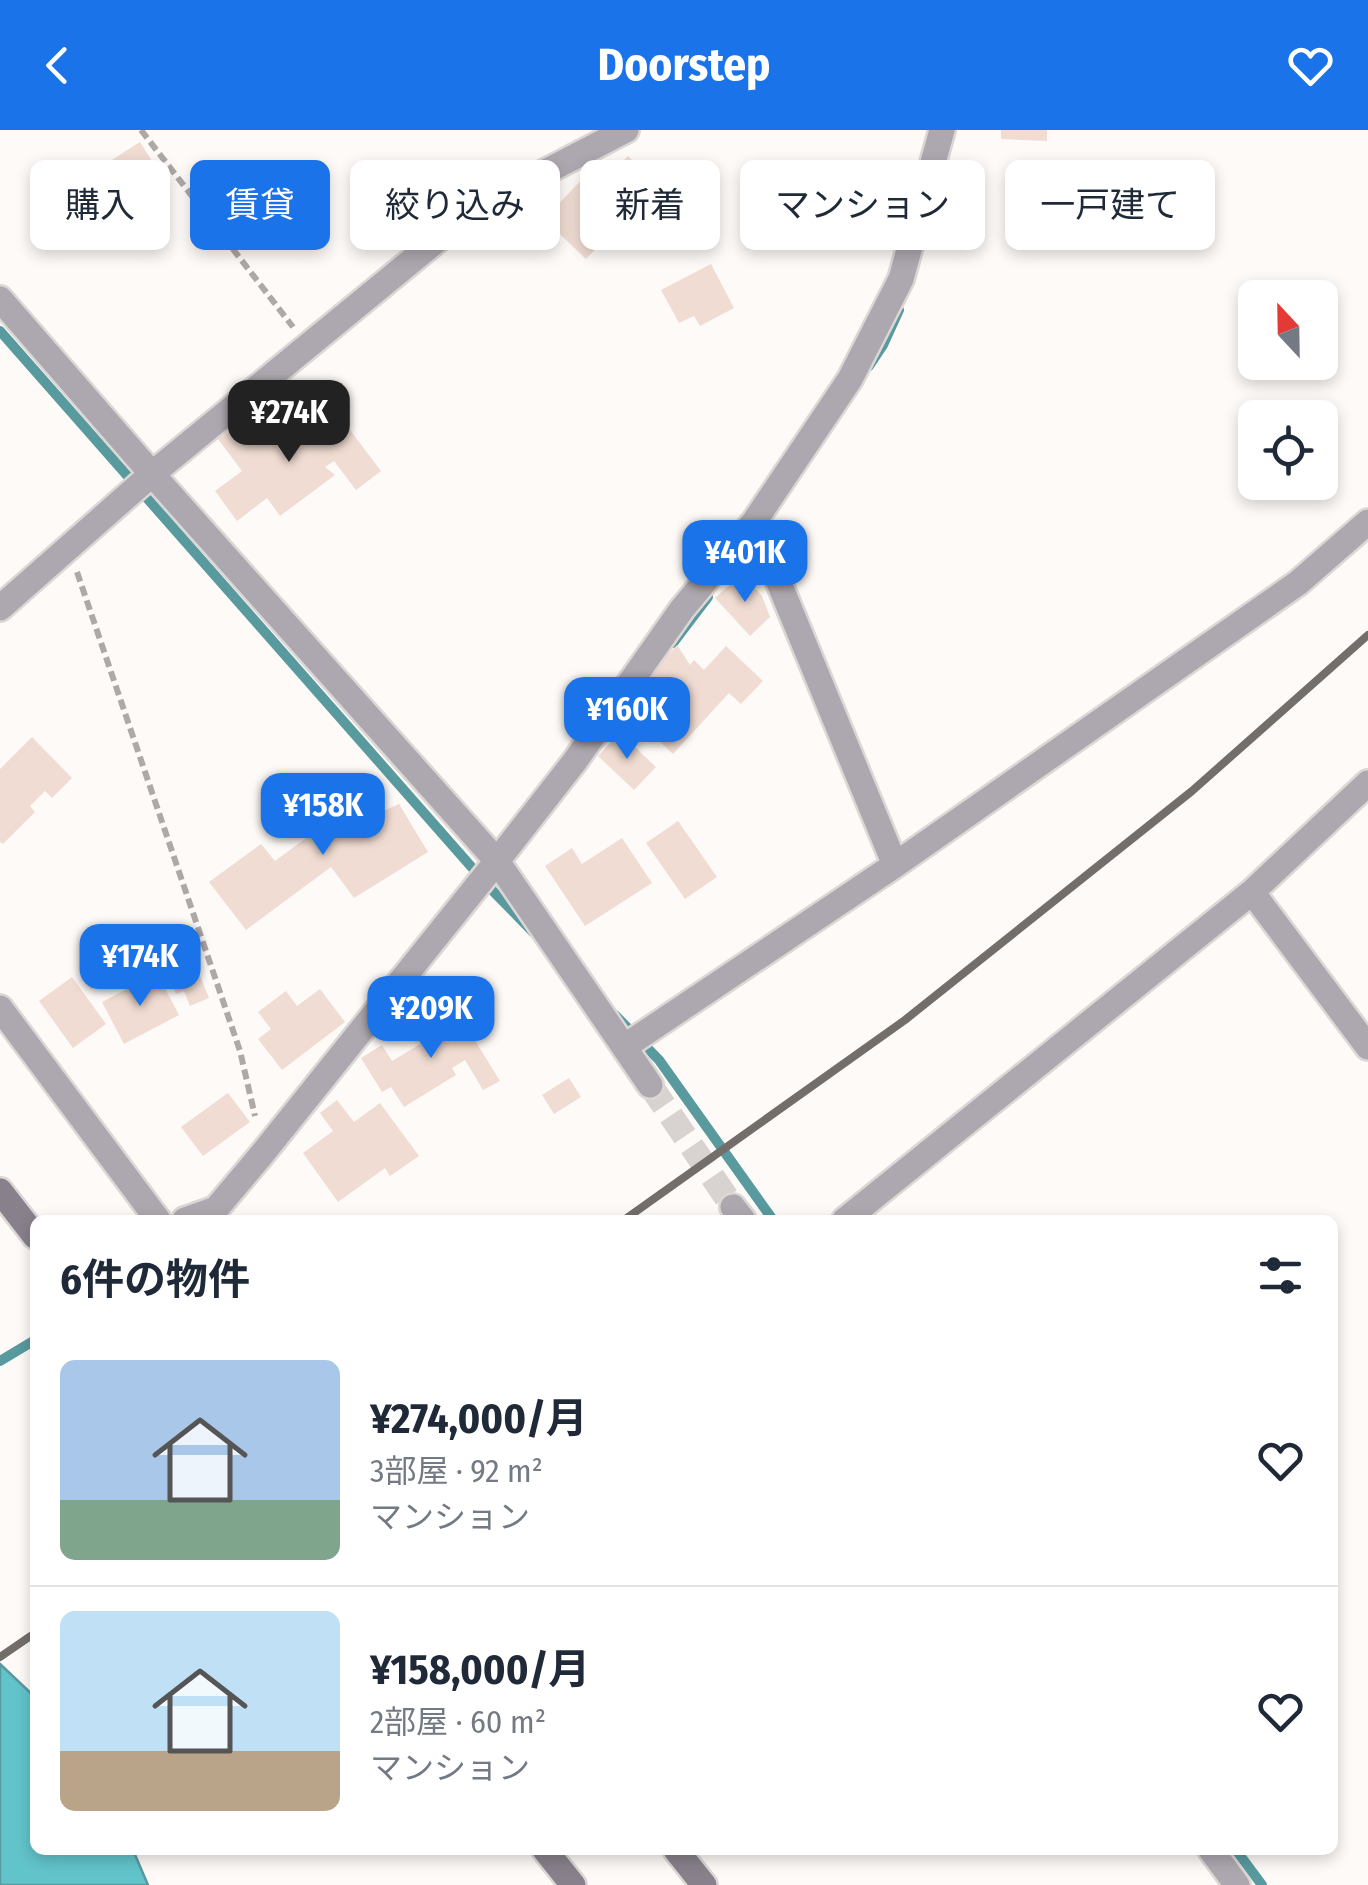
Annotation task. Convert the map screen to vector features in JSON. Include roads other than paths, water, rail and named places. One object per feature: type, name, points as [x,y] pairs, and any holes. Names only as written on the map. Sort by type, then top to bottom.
[{"type":"street","points":[[0,608],[152,474],[476,208],[626,130]]},
{"type":"street","points":[[199,1215],[216,1209],[497,862],[575,761],[682,609],[754,522],[850,378],[901,279],[942,130]]},
{"type":"street","points":[[0,299],[497,862],[650,1085]]},
{"type":"street","points":[[754,522],[895,864]]},
{"type":"street","points":[[624,1047],[1298,584],[1368,522]]},
{"type":"street","points":[[851,1215],[1252,892],[1368,783]]},
{"type":"street","points":[[1252,892],[1368,1047]]},
{"type":"street","points":[[0,1008],[154,1215]]},
{"type":"street","points":[[0,1190],[30,1229]]},
{"type":"street","points":[[548,1855],[573,1885]]},
{"type":"street","points":[[680,1855],[704,1885]]},
{"type":"street","points":[[1215,1855],[1237,1885]]},
{"type":"water","points":[[0,1664],[30,1692],[30,1855],[135,1855],[148,1885],[0,1885]]},
{"type":"waterway","points":[[869,366],[899,310]]},
{"type":"waterway","points":[[0,331],[533,932]]},
{"type":"waterway","points":[[673,643],[708,597]]},
{"type":"waterway","points":[[615,1015],[659,1060],[769,1215]]},
{"type":"waterway","points":[[0,1361],[30,1343]]},
{"type":"waterway","points":[[1240,1855],[1262,1885]]},
{"type":"tunnel","points":[[650,1085],[733,1207]]},
{"type":"railway","points":[[631,1215],[905,1020],[1192,791],[1368,635]]},
{"type":"railway","points":[[0,1657],[30,1636]]}]
